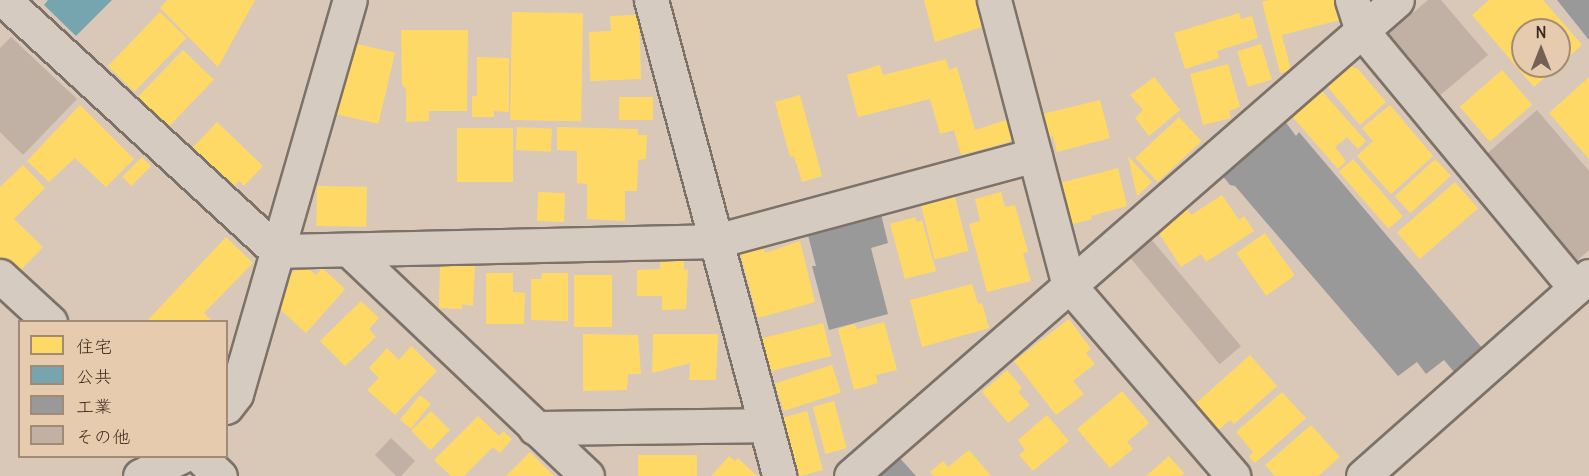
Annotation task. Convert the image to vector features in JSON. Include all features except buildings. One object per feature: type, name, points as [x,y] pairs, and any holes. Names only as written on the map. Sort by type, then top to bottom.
[{"type":"street","points":[[4,0],[277,251],[716,241],[1035,155]]},
{"type":"street","points":[[228,404],[236,394],[350,0]]},
{"type":"street","points":[[651,0],[779,476]]},
{"type":"street","points":[[994,0],[1069,285],[1233,476]]},
{"type":"street","points":[[1352,0],[1362,31],[1582,282],[1363,476]]},
{"type":"street","points":[[851,476],[1397,0]]},
{"type":"street","points":[[349,250],[587,476]]},
{"type":"street","points":[[0,276],[49,320]]},
{"type":"street","points":[[535,428],[765,425]]},
{"type":"street","points":[[140,476],[178,458]]},
{"type":"street","points":[[201,458],[220,476]]}]
